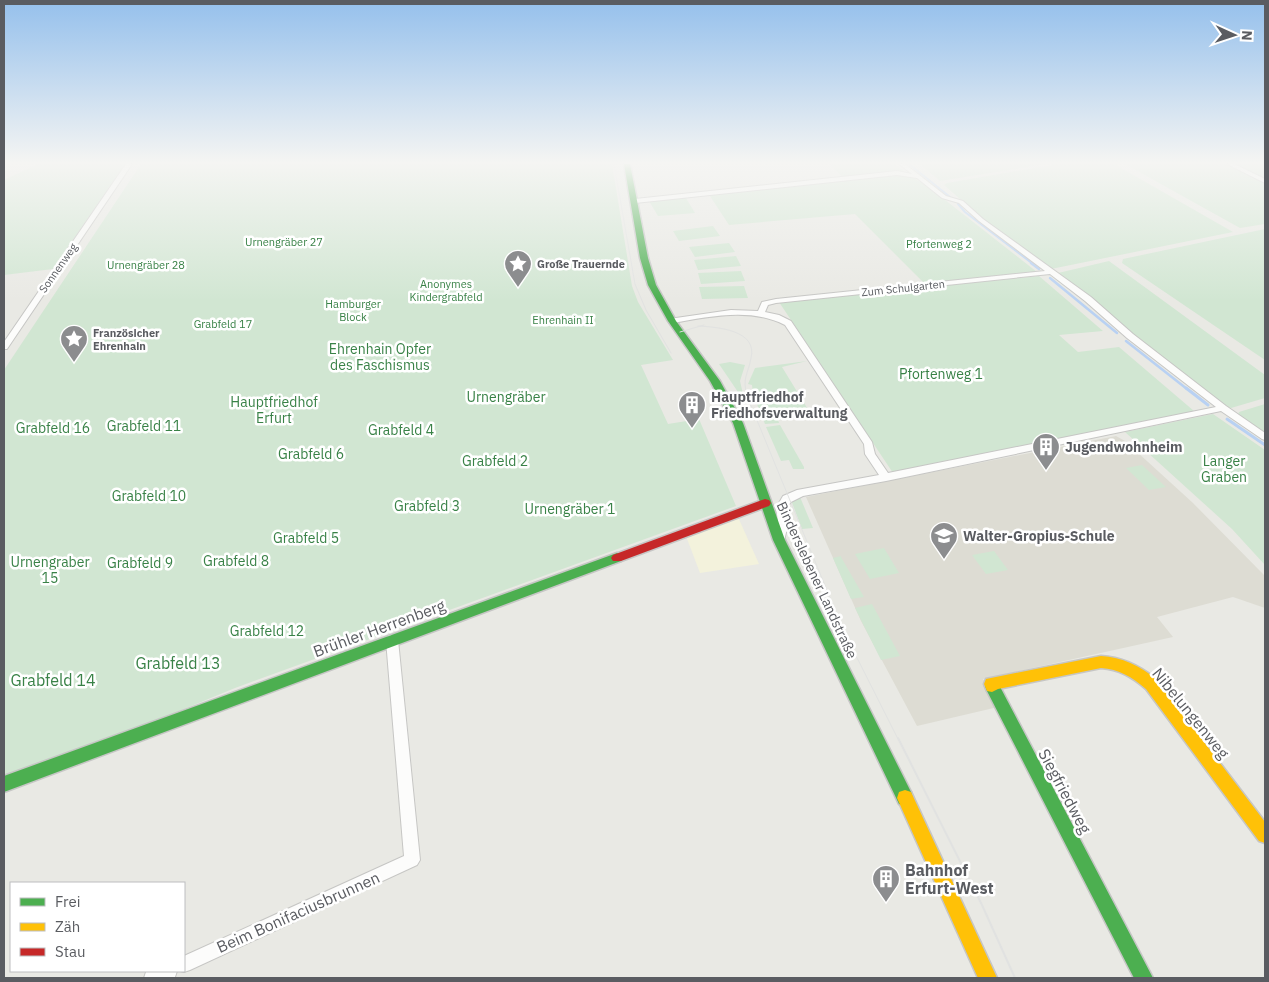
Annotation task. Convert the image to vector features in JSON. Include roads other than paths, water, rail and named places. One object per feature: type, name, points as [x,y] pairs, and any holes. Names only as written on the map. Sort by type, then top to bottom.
[{"type":"main road","name":"Binderslebener Landstraße","points":[[637,210],[650,279],[672,321],[715,381],[738,423],[779,540],[925,839],[988,978]]},
{"type":"main road","name":"Brühler Herrenberg","points":[[4,784],[766,503]]},
{"type":"main road","name":"Nibelungenweg","points":[[1063,670],[1107,662],[1129,668],[1142,676],[1151,684],[1265,835]]},
{"type":"main road","name":"Siegfriedweg","points":[[1063,670],[991,684],[1144,978]]},
{"type":"street","name":"Sonnenweg","points":[[4,347],[98,210]]},
{"type":"street","points":[[970,210],[1223,408],[1265,437]]},
{"type":"street","name":"Zum Schulgarten","points":[[761,313],[765,304],[776,301],[1051,272]]},
{"type":"street","points":[[672,321],[728,314],[761,313],[782,319],[792,328],[869,444],[870,454],[886,478]]},
{"type":"street","points":[[779,540],[783,521],[781,508],[788,498],[801,493],[886,478],[1223,408]]},
{"type":"street","name":"Beim Bonifaciusbrunnen","points":[[185,964],[412,860],[392,640]]},
{"type":"street","points":[[152,978],[167,972]]},
{"type":"waterway","points":[[963,210],[1033,264]]},
{"type":"waterway","points":[[1031,263],[1039,269]]},
{"type":"waterway","points":[[1050,278],[1117,333]]},
{"type":"waterway","points":[[1126,341],[1187,389]]},
{"type":"waterway","points":[[1186,388],[1208,405]]},
{"type":"waterway","points":[[1227,419],[1265,445]]},
{"type":"tram line","points":[[622,210],[635,284],[646,310],[671,353]]},
{"type":"tram line","points":[[700,326],[704,325]]},
{"type":"tram line","points":[[680,332],[700,326]]},
{"type":"tram line","points":[[700,326],[715,327],[734,332],[748,341],[752,349],[745,380],[747,396],[845,634],[898,739]]},
{"type":"tram line","points":[[898,738],[982,905],[1015,978]]},
{"type":"place","name":"Große Trauernde","points":[[518,288]]},
{"type":"place","name":"Französicher Ehrenhain","points":[[74,363]]},
{"type":"place","name":"Hauptfriedhof Friedhofsverwaltung","points":[[692,429]]},
{"type":"place","name":"Jugendwohnheim","points":[[1046,471]]},
{"type":"place","name":"Walter-Gropius-Schule","points":[[944,560]]},
{"type":"place","name":"Bahnhof Erfurt-West","points":[[886,903]]},
{"type":"park label","name":"Urnengräber 27","points":[[284,242]]},
{"type":"park label","name":"Pfortenweg 2","points":[[939,244]]},
{"type":"park label","name":"Urnengräber 28","points":[[146,265]]},
{"type":"park label","name":"Anonymes Kindergrabfeld","points":[[446,290]]},
{"type":"park label","name":"Hamburger Block","points":[[353,310]]},
{"type":"park label","name":"Ehrenhain II","points":[[563,320]]},
{"type":"park label","name":"Grabfeld 17","points":[[223,324]]},
{"type":"park label","name":"Ehrenhain Opfer des Faschismus","points":[[380,358]]},
{"type":"park label","name":"Pfortenweg 1","points":[[941,374]]},
{"type":"park label","name":"Urnengräber","points":[[506,397]]},
{"type":"park label","name":"Hauptfriedhof Erfurt","points":[[274,410]]},
{"type":"park label","name":"Grabfeld 11","points":[[144,426]]},
{"type":"park label","name":"Grabfeld 16","points":[[53,428]]},
{"type":"park label","name":"Grabfeld 4","points":[[401,430]]},
{"type":"park label","name":"Grabfeld 6","points":[[311,454]]},
{"type":"park label","name":"Grabfeld 2","points":[[495,461]]},
{"type":"park label","name":"Langer Graben","points":[[1224,470]]},
{"type":"park label","name":"Grabfeld 10","points":[[149,496]]},
{"type":"park label","name":"Grabfeld 3","points":[[427,506]]},
{"type":"park label","name":"Urnengräber 1","points":[[570,509]]},
{"type":"park label","name":"Grabfeld 5","points":[[306,538]]},
{"type":"park label","name":"Grabfeld 8","points":[[236,561]]},
{"type":"park label","name":"Grabfeld 9","points":[[140,563]]},
{"type":"park label","name":"Urnengraber 15","points":[[50,570]]},
{"type":"park label","name":"Grabfeld 12","points":[[267,631]]},
{"type":"park label","name":"Grabfeld 13","points":[[178,663]]},
{"type":"park label","name":"Grabfeld 14","points":[[53,680]]}]
